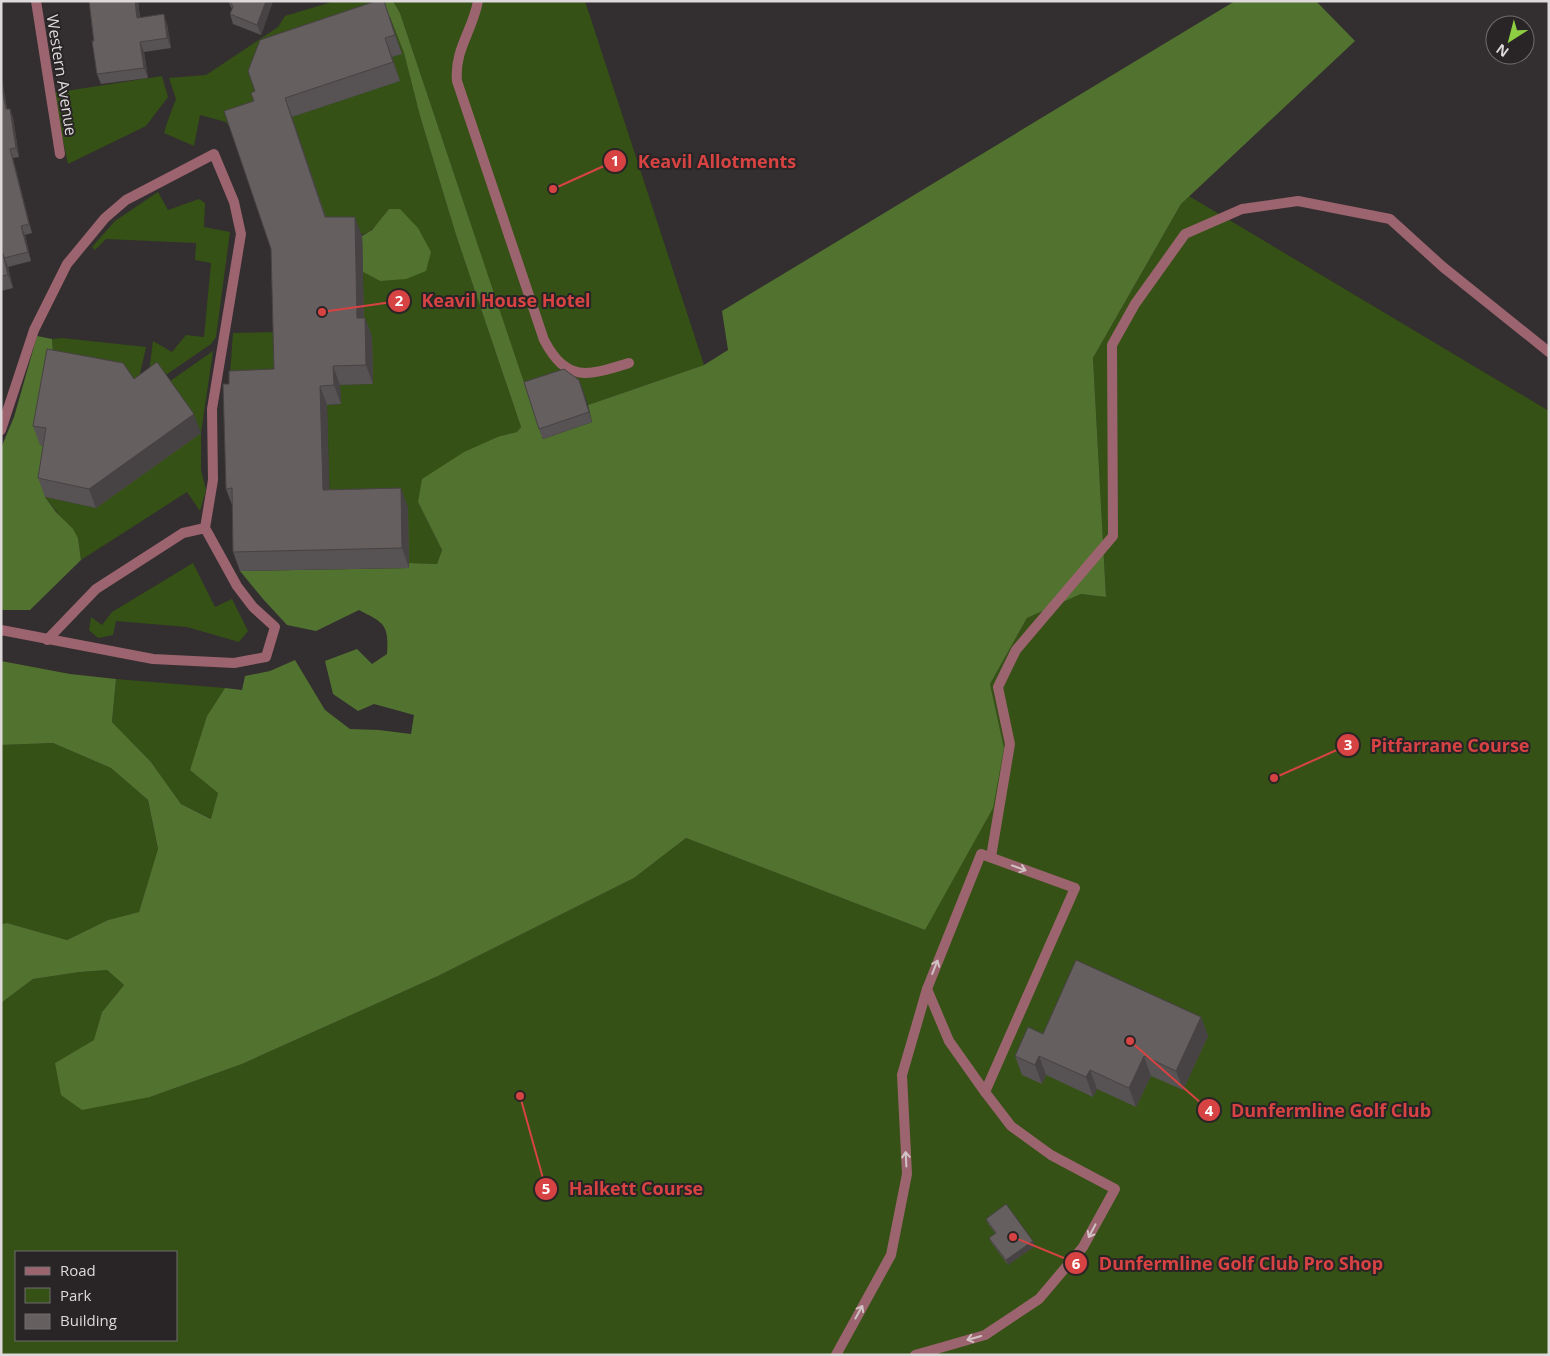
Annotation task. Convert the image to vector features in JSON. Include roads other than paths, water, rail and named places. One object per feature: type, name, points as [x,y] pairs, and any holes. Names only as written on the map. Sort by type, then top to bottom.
[{"type":"street","name":"Western Avenue","points":[[36,1],[60,154]]},
{"type":"street","points":[[478,1],[474,18],[457,58],[457,81],[544,340],[558,362],[567,369],[582,374],[596,373],[628,363]]},
{"type":"street","points":[[1,430],[34,330],[67,264],[105,218],[126,200],[214,154],[234,202],[240,234],[212,409],[213,480],[205,528],[237,586],[254,607],[275,627],[266,657],[234,663],[153,660],[1,630]]},
{"type":"street","points":[[991,857],[1010,744],[998,687],[1016,650],[1113,536],[1112,345],[1134,304],[1185,234],[1242,209],[1298,201],[1390,220],[1443,267],[1549,352]]},
{"type":"street","points":[[47,640],[96,589],[182,533],[205,528]]},
{"type":"street","points":[[836,1355],[890,1255],[907,1174],[902,1076],[927,989],[981,854],[1075,888],[985,1092]]},
{"type":"street","points":[[915,1355],[985,1335],[1039,1299],[1084,1247],[1115,1189],[1051,1156],[1011,1126],[949,1041],[927,989]]},
{"type":"place","name":"Keavil Allotments","points":[[553,189]]},
{"type":"place","name":"Keavil House Hotel","points":[[322,312]]},
{"type":"place","name":"Pitfarrane Course","points":[[1274,778]]},
{"type":"place","name":"Dunfermline Golf Club","points":[[1130,1041]]},
{"type":"place","name":"Halkett Course","points":[[520,1096]]},
{"type":"place","name":"Dunfermline Golf Club Pro Shop","points":[[1013,1237]]}]
